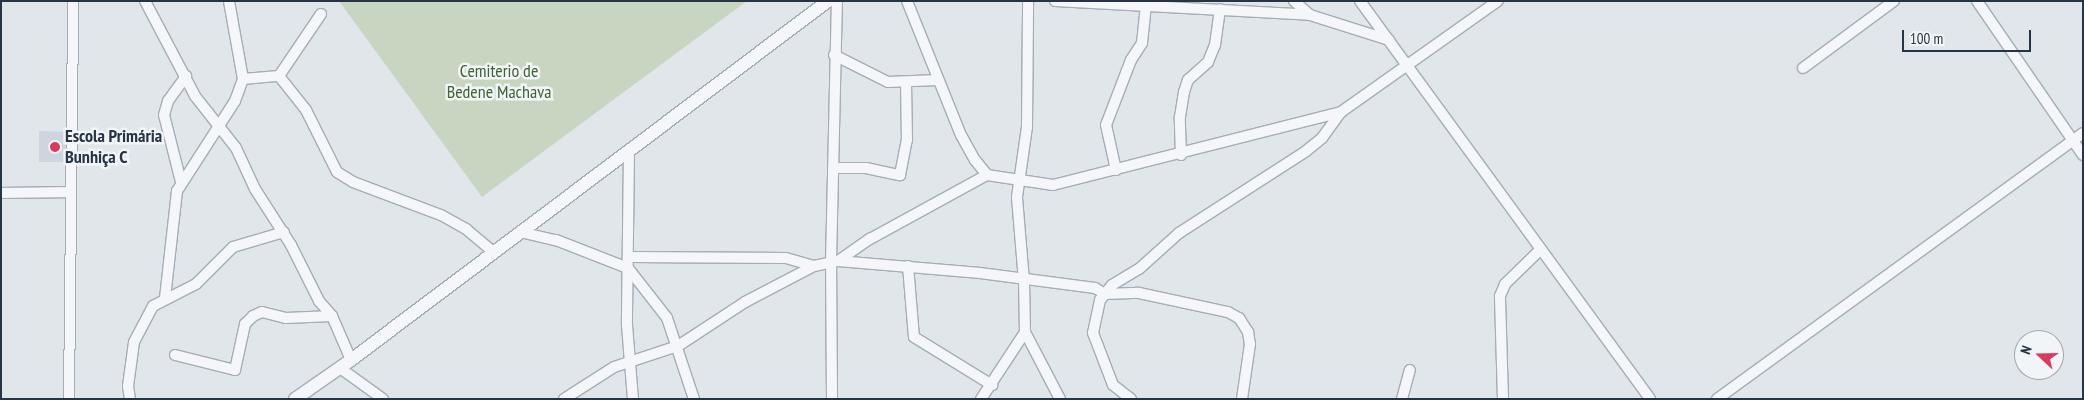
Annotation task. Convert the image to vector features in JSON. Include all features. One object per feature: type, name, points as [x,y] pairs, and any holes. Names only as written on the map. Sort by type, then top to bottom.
[{"type":"street","points":[[68,399],[73,1]]},
{"type":"street","points":[[145,1],[195,96],[217,127],[236,148],[254,190],[284,232],[319,301],[332,316],[351,360]]},
{"type":"street","points":[[165,298],[175,206],[181,182],[236,101],[243,79],[229,1]]},
{"type":"street","points":[[295,399],[351,360],[828,1]]},
{"type":"street","points":[[832,399],[834,55],[837,1]]},
{"type":"street","points":[[907,1],[960,135],[987,175]]},
{"type":"street","points":[[1028,1],[1027,127],[1024,159],[1017,179],[1019,240],[1024,281],[1025,332],[1060,399]]},
{"type":"street","points":[[1055,1],[1310,15],[1388,40]]},
{"type":"street","points":[[1294,1],[1310,15]]},
{"type":"street","points":[[1360,1],[1650,399]]},
{"type":"street","points":[[1131,399],[1113,386],[1093,333],[1100,300],[1112,284],[1139,269],[1179,233],[1306,151],[1322,138],[1341,112],[1498,1]]},
{"type":"street","points":[[1803,68],[1894,1]]},
{"type":"street","points":[[1977,1],[2083,156]]},
{"type":"street","points":[[1116,170],[1106,125],[1142,43],[1146,7]]},
{"type":"street","points":[[1181,155],[1180,117],[1184,92],[1188,80],[1208,62],[1215,45],[1220,9]]},
{"type":"street","points":[[279,76],[321,14]]},
{"type":"street","points":[[834,55],[888,82],[938,80]]},
{"type":"street","points":[[181,182],[164,116],[168,101],[186,76]]},
{"type":"street","points":[[243,79],[279,76]]},
{"type":"street","points":[[279,76],[306,110],[337,172],[353,182],[441,215],[466,229],[493,252]]},
{"type":"street","points":[[833,168],[866,168],[900,175],[907,140],[906,82]]},
{"type":"street","points":[[834,262],[870,239],[987,175],[1053,185],[1181,155],[1341,112]]},
{"type":"street","points":[[1717,399],[2083,133]]},
{"type":"street","points":[[629,151],[627,325],[633,399]]},
{"type":"street","points":[[1,193],[71,192]]},
{"type":"street","points":[[130,399],[128,386],[134,342],[149,312],[165,298],[196,284],[234,247],[284,232]]},
{"type":"street","points":[[520,232],[556,240],[629,263],[786,258],[814,266]]},
{"type":"street","points":[[1503,399],[1500,296],[1505,284],[1541,250]]},
{"type":"street","points":[[564,399],[590,380],[631,362],[678,346],[745,302],[814,266],[834,262],[908,266],[980,273],[1024,281],[1095,288],[1104,294],[1139,293],[1164,296],[1213,311],[1228,312],[1239,318],[1248,332],[1250,344],[1242,399]]},
{"type":"street","points":[[629,263],[667,318],[678,346],[694,399]]},
{"type":"street","points":[[908,266],[914,337],[992,385]]},
{"type":"street","points":[[175,355],[235,370],[245,324],[252,316],[262,312],[286,318],[332,316]]},
{"type":"street","points":[[980,398],[992,385],[1025,332]]},
{"type":"street","points":[[340,368],[383,399]]},
{"type":"street","points":[[1402,399],[1410,370]]},
{"type":"shaded area","name":"Escola Primária Bunhiça C","points":[[39,131],[71,132],[71,162],[39,162]]},
{"type":"green space","name":"Cemiterio de Bedene Machava","points":[[339,1],[747,1],[482,197]]},
{"type":"place","name":"Escola Primária Bunhiça C","points":[[55,147]]}]
